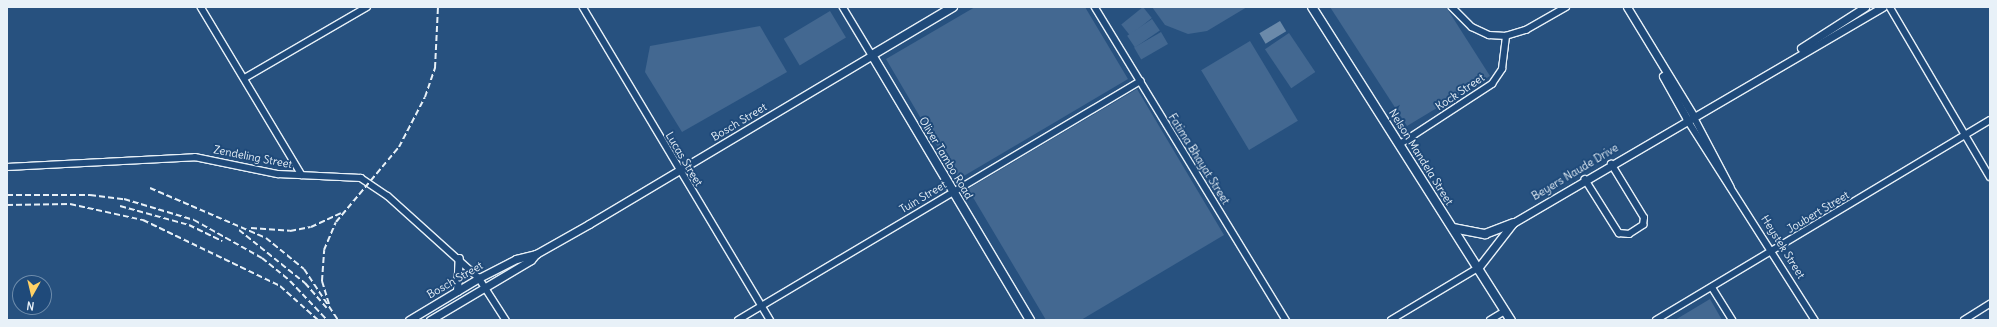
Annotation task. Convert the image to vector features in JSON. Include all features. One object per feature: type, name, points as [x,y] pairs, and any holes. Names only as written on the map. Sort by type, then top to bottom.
[{"type":"main road","name":"Bosch Street","points":[[872,56],[953,7]]},
{"type":"main road","name":"Nelson Mandela Street","points":[[1312,7],[1511,320]]},
{"type":"main road","name":"Oliver Tambo Road","points":[[872,56],[1030,320]]},
{"type":"main road","points":[[1453,228],[1485,234],[1513,223]]},
{"type":"street","points":[[201,7],[302,175]]},
{"type":"street","points":[[244,78],[367,7]]},
{"type":"street","name":"Lucas Street","points":[[583,7],[770,320]]},
{"type":"street","name":"Oliver Tambo Road","points":[[843,7],[872,56]]},
{"type":"street","name":"Fatima Bhayat Street","points":[[1096,7],[1286,320]]},
{"type":"street","points":[[1452,7],[1476,29],[1506,36],[1526,30],[1566,7]]},
{"type":"street","name":"Heystek Street","points":[[1627,7],[1731,187],[1773,250],[1815,320]]},
{"type":"street","name":"Beyers Naude Drive","points":[[1786,60],[1866,7]]},
{"type":"street","name":"Beyers Naude Drive","points":[[1394,319],[1478,268],[1513,223],[1786,60],[1882,7]]},
{"type":"street","points":[[1890,7],[1990,177]]},
{"type":"street","name":"Kock Street","points":[[1400,144],[1492,84],[1502,69],[1506,36]]},
{"type":"street","name":"Bosch Street","points":[[430,320],[486,287],[536,254],[872,56]]},
{"type":"street","name":"Tuin Street","points":[[738,320],[953,190],[1140,81]]},
{"type":"street","name":"Joubert Street","points":[[1656,320],[1990,120]]},
{"type":"street","name":"Zendeling Street","points":[[7,167],[194,157],[302,175],[361,178],[380,188],[459,258],[486,287],[506,320]]},
{"type":"street","points":[[1585,179],[1619,233],[1628,234],[1643,225],[1644,218],[1611,164]]},
{"type":"street","name":"Bosch Street","points":[[409,320],[479,278],[516,259],[536,254]]},
{"type":"street","points":[[457,291],[459,258]]},
{"type":"street","points":[[1712,286],[1733,320]]},
{"type":"street","points":[[1964,320],[1990,304]]},
{"type":"street","points":[[1490,320],[1505,311]]},
{"type":"shaded area","points":[[975,7],[1085,7],[1128,79],[957,180],[886,59]]},
{"type":"shaded area","points":[[1143,7],[1152,18],[1130,36],[1121,25]]},
{"type":"shaded area","points":[[1152,7],[1247,7],[1207,31],[1188,34],[1165,25]]},
{"type":"shaded area","points":[[1330,7],[1446,7],[1490,76],[1407,126]]},
{"type":"shaded area","points":[[830,11],[846,38],[800,65],[784,39]]},
{"type":"shaded area","points":[[1152,19],[1160,31],[1135,47],[1127,36]]},
{"type":"shaded area","points":[[1280,21],[1286,31],[1266,44],[1259,33]]},
{"type":"shaded area","points":[[760,26],[787,72],[682,132],[645,72],[650,46]]},
{"type":"shaded area","points":[[1161,32],[1168,44],[1141,60],[1134,48]]},
{"type":"shaded area","points":[[1289,33],[1315,72],[1291,88],[1265,49]]},
{"type":"shaded area","points":[[1250,41],[1298,121],[1249,150],[1201,70]]},
{"type":"shaded area","points":[[1137,89],[1224,235],[1081,320],[1046,320],[968,189]]},
{"type":"shaded area","points":[[1710,299],[1722,320],[1675,320]]},
{"type":"railway","points":[[329,304],[322,281],[324,250],[336,222],[399,147],[425,97],[435,68],[438,7]]},
{"type":"railway","points":[[150,188],[266,238],[304,269],[338,320]]},
{"type":"railway","points":[[7,195],[90,195],[124,199],[194,220],[262,258],[290,281],[327,320]]},
{"type":"railway","points":[[7,205],[70,204],[143,220],[280,286],[318,320]]},
{"type":"railway","points":[[120,206],[189,225],[222,241]]},
{"type":"railway","points":[[251,228],[290,231],[311,227],[341,213]]},
{"type":"railway","points":[[239,230],[305,283],[327,308]]}]
